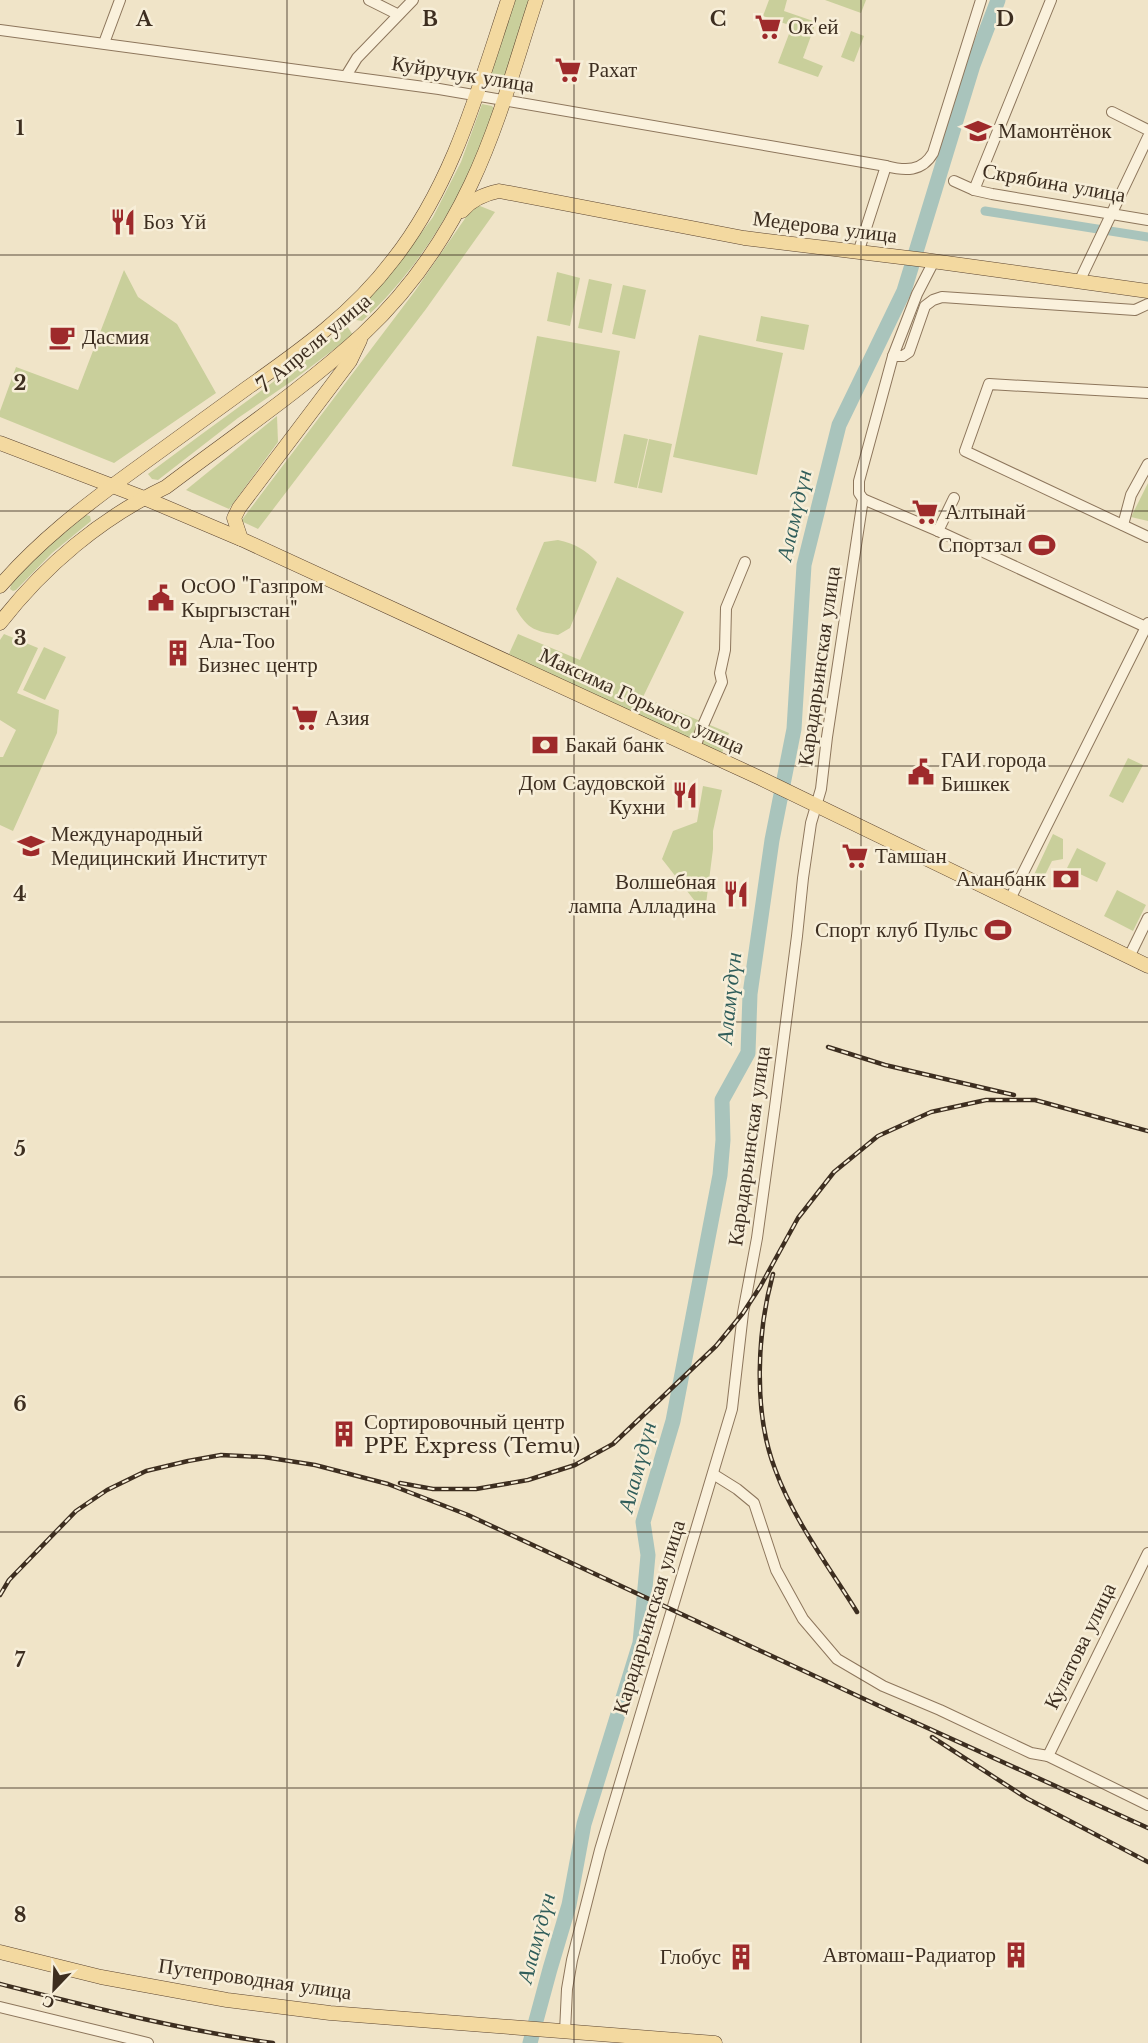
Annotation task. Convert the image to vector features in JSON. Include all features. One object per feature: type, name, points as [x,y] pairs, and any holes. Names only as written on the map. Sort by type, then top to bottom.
[{"type":"main road","name":"7 Апреля улица","points":[[0,586],[48,536],[112,486],[304,348],[343,316],[393,261],[418,225],[441,184],[465,129],[508,0]]},
{"type":"main road","name":"7 Апреля улица","points":[[0,623],[51,566],[74,547],[144,498],[166,488],[327,366],[364,333],[411,280],[447,228],[482,160],[536,0]]},
{"type":"main road","points":[[482,160],[483,176],[500,191]]},
{"type":"main road","points":[[447,228],[474,200],[500,191]]},
{"type":"main road","name":"Медерова улица","points":[[500,191],[744,238],[929,260],[1148,291]]},
{"type":"main road","points":[[241,539],[234,519],[239,508],[350,361],[364,333],[343,316]]},
{"type":"main road","name":"Максима Горького улица","points":[[0,443],[144,498],[241,539],[760,778],[1148,966]]},
{"type":"main road","points":[[0,593],[14,606]]},
{"type":"main road","name":"Путепроводная улица","points":[[0,1953],[101,1977],[227,2000],[330,2013],[715,2043]]},
{"type":"street","points":[[104,43],[120,0]]},
{"type":"street","points":[[369,0],[397,14]]},
{"type":"street","points":[[346,76],[357,58],[413,0]]},
{"type":"street","name":"Куйручук улица","points":[[0,30],[476,95],[886,165],[903,170],[918,168],[928,161],[933,153],[981,0]]},
{"type":"street","points":[[974,190],[1051,0]]},
{"type":"street","points":[[1112,112],[1148,130]]},
{"type":"street","points":[[1079,282],[1148,137]]},
{"type":"street","points":[[858,253],[886,165]]},
{"type":"street","name":"Скрябина улица","points":[[954,181],[974,190],[992,194],[1148,219]]},
{"type":"street","name":"Карадарьинская улица","points":[[560,2032],[572,1960],[587,1899],[732,1409],[743,1313],[757,1238],[775,1107],[803,878],[811,823],[821,789],[831,703],[863,499],[859,493],[859,481],[893,356],[929,260]]},
{"type":"street","points":[[893,356],[903,356],[909,352],[925,306],[942,297],[1135,310],[1148,304]]},
{"type":"street","points":[[1148,393],[989,384],[965,451],[1148,537]]},
{"type":"street","points":[[1123,525],[1131,495],[1148,464]]},
{"type":"street","points":[[938,531],[954,498]]},
{"type":"street","points":[[863,499],[1147,626],[1010,899]]},
{"type":"street","points":[[695,748],[722,682],[720,673],[725,650],[726,608],[745,562]]},
{"type":"street","points":[[1129,957],[1148,918]]},
{"type":"street","points":[[713,1474],[754,1503],[776,1570],[803,1619],[837,1659],[883,1686],[1031,1753],[1048,1756],[1148,1805]]},
{"type":"street","name":"Кулатова улица","points":[[1048,1756],[1148,1553]]},
{"type":"street","points":[[0,2007],[148,2043]]},
{"type":"green space","points":[[515,0],[531,0],[505,76],[498,83],[492,81],[491,71]]},
{"type":"green space","points":[[769,0],[787,0],[784,11],[816,22],[803,58],[823,66],[818,77],[778,63],[792,26],[763,16]]},
{"type":"green space","points":[[825,0],[866,0],[861,13]]},
{"type":"green space","points":[[851,31],[864,36],[854,62],[841,57]]},
{"type":"green space","points":[[482,104],[492,106],[495,110],[485,138],[458,196],[404,277],[362,321],[356,320],[355,314],[433,217],[461,162]]},
{"type":"green space","points":[[475,204],[495,212],[426,309],[258,529],[241,521],[415,291]]},
{"type":"green space","points":[[124,270],[138,297],[177,324],[216,393],[114,463],[0,417],[0,411],[16,367],[78,390]]},
{"type":"green space","points":[[557,272],[580,278],[570,326],[547,321]]},
{"type":"green space","points":[[589,279],[612,284],[602,333],[578,328]]},
{"type":"green space","points":[[623,285],[646,290],[635,339],[612,334]]},
{"type":"green space","points":[[761,316],[809,325],[804,350],[756,341]]},
{"type":"green space","points":[[347,326],[353,335],[292,381],[238,418],[158,480],[152,479],[148,474],[298,364]]},
{"type":"green space","points":[[699,335],[783,353],[757,475],[673,457]]},
{"type":"green space","points":[[537,336],[620,351],[596,482],[512,466]]},
{"type":"green space","points":[[277,416],[278,442],[229,509],[186,490]]},
{"type":"green space","points":[[624,434],[648,439],[637,488],[614,483]]},
{"type":"green space","points":[[649,439],[672,444],[662,493],[638,488]]},
{"type":"green space","points":[[1148,483],[1148,521],[1131,517]]},
{"type":"green space","points":[[86,515],[90,516],[91,521],[52,553],[16,590],[10,589],[12,582],[44,550]]},
{"type":"green space","points":[[558,540],[579,548],[597,562],[570,628],[558,635],[533,628],[516,609],[544,542]]},
{"type":"green space","points":[[617,577],[684,612],[643,697],[729,733],[722,753],[508,656],[518,634],[580,660]]},
{"type":"green space","points":[[4,634],[38,648],[17,693],[59,710],[57,733],[13,831],[0,825],[0,757],[3,757],[16,730],[0,720],[0,640]]},
{"type":"green space","points":[[44,647],[66,657],[45,700],[23,690]]},
{"type":"green space","points":[[1128,758],[1143,765],[1123,803],[1109,796]]},
{"type":"green space","points":[[703,786],[722,790],[713,831],[706,904],[698,905],[662,859],[673,831],[697,822]]},
{"type":"green space","points":[[1053,834],[1063,839],[1063,859],[1052,861],[1041,883],[1032,879]]},
{"type":"green space","points":[[1077,848],[1106,863],[1097,882],[1067,868]]},
{"type":"green space","points":[[1117,890],[1146,905],[1133,931],[1104,916]]},
{"type":"waterway","name":"Аламүдүн","points":[[530,2043],[569,1905],[584,1824],[640,1643],[648,1555],[643,1522],[673,1421],[720,1175],[723,1140],[722,1100],[748,1053],[750,994],[772,840],[794,729],[804,565],[839,425],[904,291],[973,65],[998,0]]},
{"type":"waterway","points":[[985,211],[1148,237]]},
{"type":"railway","points":[[828,1047],[885,1065],[1014,1095]]},
{"type":"railway","points":[[400,1483],[433,1489],[476,1489],[528,1480],[575,1465],[613,1444],[716,1346],[743,1313],[760,1287],[798,1218],[834,1172],[878,1136],[931,1112],[986,1100],[1035,1100],[1148,1131]]},
{"type":"railway","points":[[773,1274],[763,1321],[760,1372],[760,1398],[768,1447],[791,1506],[857,1612]]},
{"type":"railway","points":[[0,1595],[9,1580],[76,1511],[107,1490],[146,1471],[221,1455],[264,1457],[315,1465],[388,1484],[468,1515],[1148,1828]]},
{"type":"railway","points":[[932,1737],[1028,1799],[1148,1862]]},
{"type":"railway","points":[[0,1984],[170,2025],[273,2043]]},
{"type":"place","name":"Ок'ей","points":[[768,27]]},
{"type":"place","name":"Рахат","points":[[568,70]]},
{"type":"place","name":"Мамонтёнок","points":[[978,131]]},
{"type":"place","name":"Боз Үй","points":[[123,222]]},
{"type":"place","name":"Дасмия","points":[[62,337]]},
{"type":"place","name":"Алтынай","points":[[925,512]]},
{"type":"place","name":"Спортзал","points":[[1042,545]]},
{"type":"place","name":"ОсОО \"Газпром Кыргызстан\"","points":[[161,598]]},
{"type":"place","name":"Ала-Тоо Бизнес центр","points":[[178,653]]},
{"type":"place","name":"Азия","points":[[305,718]]},
{"type":"place","name":"Бакай банк","points":[[545,745]]},
{"type":"place","name":"ГАИ города Бишкек","points":[[921,772]]},
{"type":"place","name":"Дом Саудовской Кухни","points":[[685,795]]},
{"type":"place","name":"Международный Медицинский Институт","points":[[31,846]]},
{"type":"place","name":"Тамшан","points":[[855,856]]},
{"type":"place","name":"Аманбанк","points":[[1066,879]]},
{"type":"place","name":"Волшебная лампа Алладина","points":[[736,894]]},
{"type":"place","name":"Спорт клуб Пульс","points":[[998,930]]},
{"type":"place","name":"Сортировочный центр PPE Express (Temu)","points":[[344,1434]]},
{"type":"place","name":"Автомаш-Радиатор","points":[[1016,1955]]},
{"type":"place","name":"Глобус","points":[[741,1957]]}]
